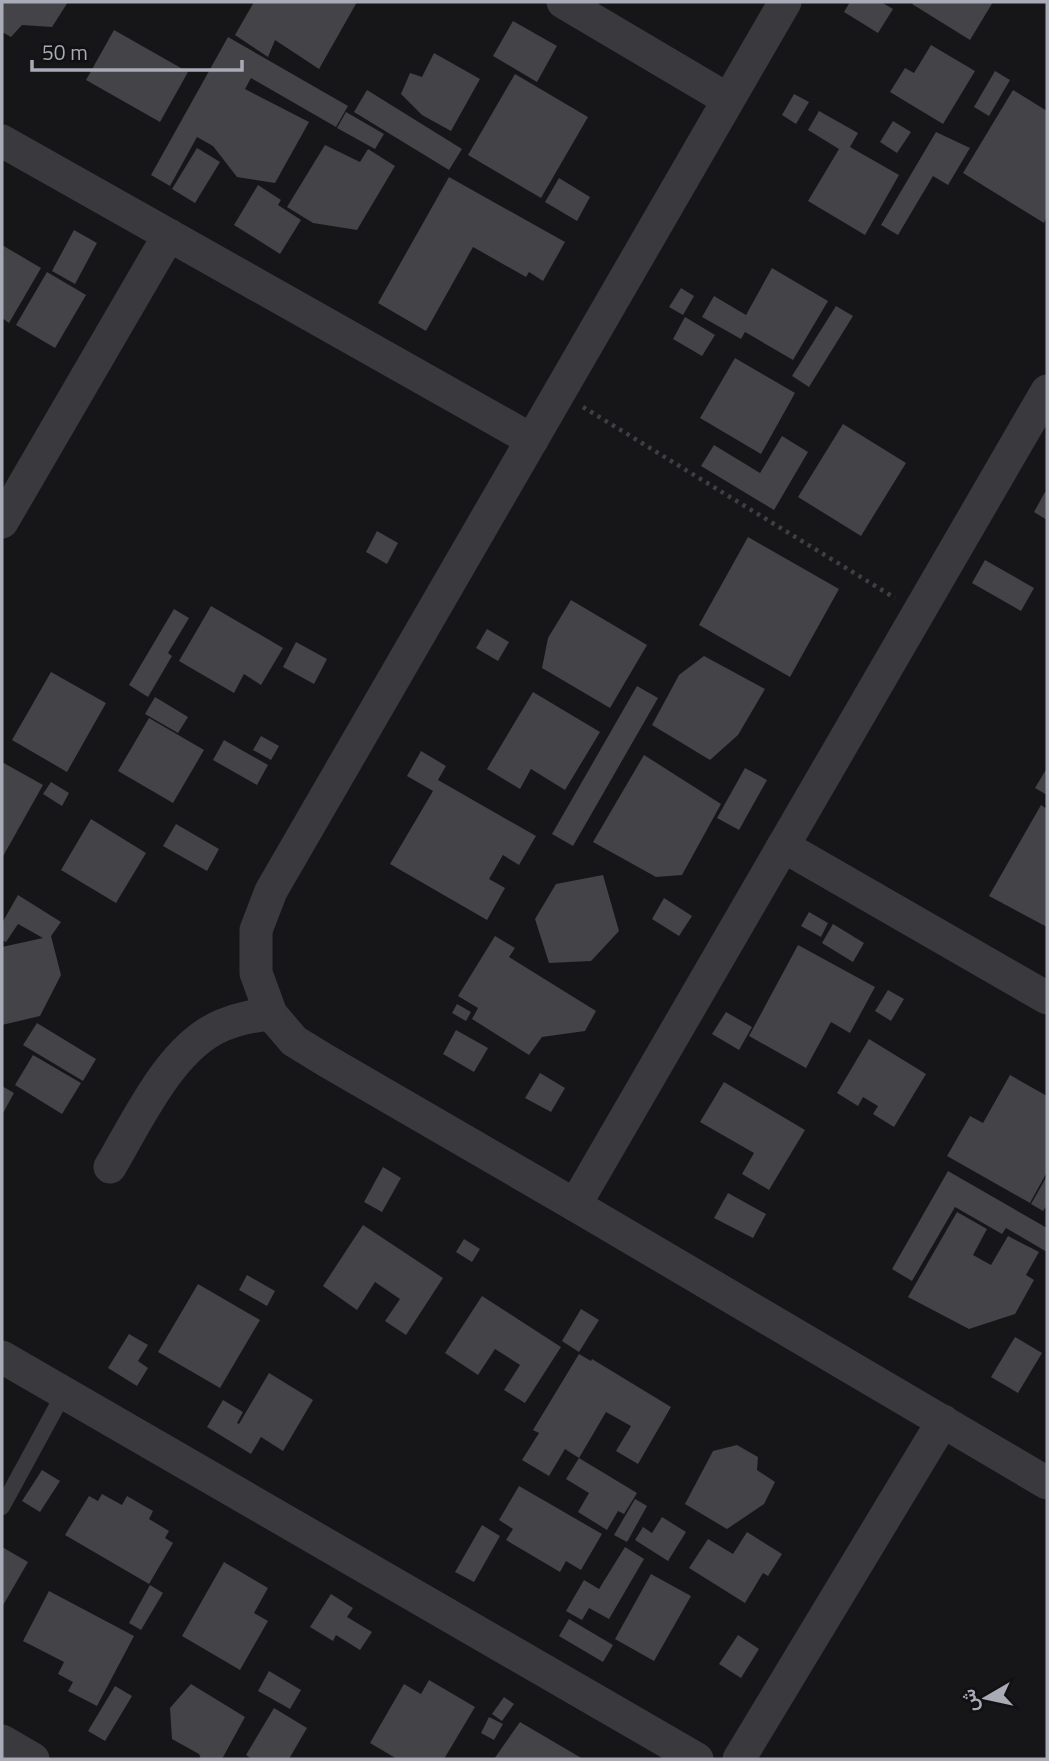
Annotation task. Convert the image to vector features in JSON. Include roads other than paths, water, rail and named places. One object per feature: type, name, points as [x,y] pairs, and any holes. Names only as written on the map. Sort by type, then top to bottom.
[{"type":"street","points":[[563,2],[727,99]]},
{"type":"street","points":[[785,2],[271,891],[256,930],[256,973],[271,1014],[294,1041],[1047,1483]]},
{"type":"street","points":[[2,141],[532,440]]},
{"type":"street","points":[[2,522],[169,236]]},
{"type":"street","points":[[575,1205],[1047,391]]},
{"type":"street","points":[[783,846],[1047,998]]},
{"type":"street","points":[[110,1167],[180,1055],[199,1038],[221,1025],[246,1017],[271,1014]]},
{"type":"street","points":[[2,1357],[697,1759]]},
{"type":"street","points":[[738,1759],[943,1422]]},
{"type":"street","points":[[2,1741],[33,1759]]},
{"type":"lane","points":[[2,1507],[64,1393]]}]
